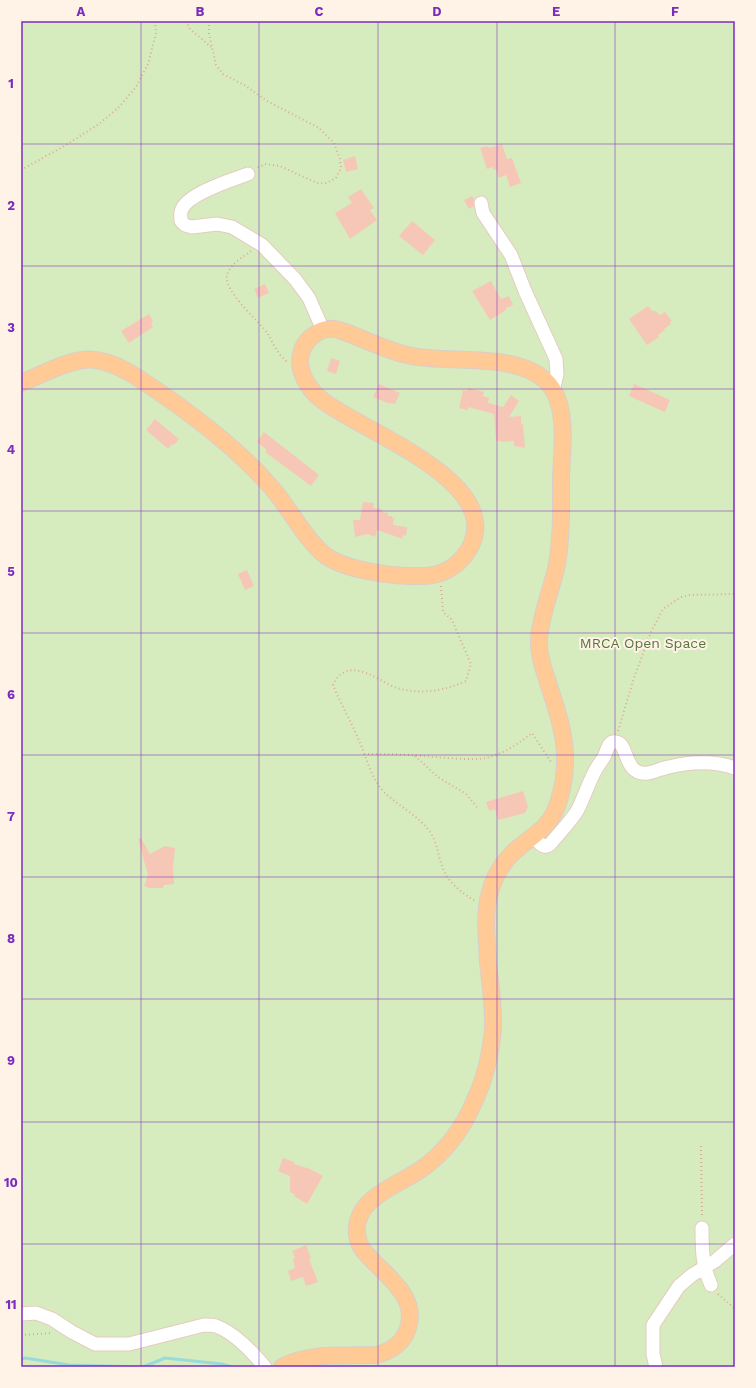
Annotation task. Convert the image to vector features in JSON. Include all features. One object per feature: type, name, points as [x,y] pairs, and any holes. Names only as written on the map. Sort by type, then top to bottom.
[{"type":"main road","points":[[21,384],[68,363],[82,360],[106,362],[134,375],[177,404],[220,437],[249,464],[270,486],[309,538],[325,555],[343,565],[395,575],[425,576],[439,573],[455,566],[462,559],[473,542],[476,525],[473,510],[455,486],[420,457],[341,413],[318,398],[309,387],[301,368],[302,350],[305,343],[312,336],[323,330],[335,329],[385,349],[416,357],[497,361],[530,370],[546,381],[554,391],[557,399],[563,422],[560,542],[553,583],[542,623],[539,648],[544,670],[562,726],[565,742],[563,786],[558,806],[547,825],[520,847],[503,864],[497,873],[489,894],[486,913],[487,947],[493,1024],[491,1045],[484,1075],[474,1103],[465,1122],[444,1151],[422,1169],[370,1200],[356,1220],[356,1229],[362,1250],[396,1283],[408,1301],[410,1320],[407,1331],[401,1341],[385,1352],[376,1355],[316,1356],[282,1367]]},
{"type":"lane","points":[[248,174],[222,183],[190,199],[181,210],[181,221],[185,225],[192,227],[217,224],[232,227],[262,245],[295,279],[308,298],[323,330]]},
{"type":"lane","points":[[481,203],[483,213],[511,255],[525,291],[556,359],[557,374],[554,391]]},
{"type":"lane","points":[[534,837],[541,845],[544,846],[549,845],[552,842],[576,812],[592,775],[605,755],[610,743],[618,742],[621,745],[631,766],[636,771],[641,773],[648,773],[669,767],[701,763],[735,768]]},
{"type":"lane","points":[[702,1228],[702,1252],[712,1285]]},
{"type":"lane","points":[[656,1367],[653,1354],[653,1325],[679,1286],[692,1275],[706,1268],[735,1244]]},
{"type":"lane","points":[[21,1314],[36,1313],[52,1319],[95,1344],[129,1344],[204,1325],[215,1326],[237,1339],[265,1367]]},
{"type":"path","points":[[21,170],[66,145],[99,124],[119,107],[136,87],[148,64],[156,33],[155,21]]},
{"type":"path","points":[[186,21],[190,29],[212,48]]},
{"type":"path","points":[[209,21],[209,34],[216,65],[223,74],[246,86],[267,101],[319,128],[334,143],[340,159],[341,168],[336,178],[326,183],[316,183],[280,166],[265,164],[248,174]]},
{"type":"path","points":[[262,245],[236,261],[227,273],[227,280],[240,304],[268,334],[277,350],[287,363],[301,368]]},
{"type":"path","points":[[439,573],[444,612],[452,620],[471,664],[466,682],[448,689],[424,692],[397,688],[359,671],[349,670],[339,675],[333,685],[340,703],[360,742],[376,782],[384,792],[413,815],[430,832],[437,849],[442,868],[455,887],[479,903]]},
{"type":"path","points":[[614,742],[634,678],[651,632],[664,609],[681,597],[690,595],[735,594]]},
{"type":"path","points":[[364,754],[486,758],[517,745],[532,733],[551,762]]},
{"type":"path","points":[[414,755],[438,777],[466,794],[477,807]]},
{"type":"path","points":[[701,1146],[702,1228]]},
{"type":"path","points":[[712,1285],[735,1309]]},
{"type":"path","points":[[21,1335],[72,1332]]},
{"type":"green space","name":"MRCA Open Space","points":[[21,21],[735,21],[735,1367],[21,1367]]},
{"type":"building","points":[[502,144],[507,159],[512,158],[521,183],[510,187],[506,175],[499,178],[496,169],[493,170],[493,167],[487,169],[480,148],[487,146],[490,148]]},
{"type":"building","points":[[355,156],[358,169],[346,172],[343,160]]},
{"type":"building","points":[[361,189],[374,208],[370,210],[377,220],[350,239],[335,213],[352,203],[348,197]]},
{"type":"building","points":[[472,196],[474,199],[474,206],[469,209],[464,200]]},
{"type":"building","points":[[412,221],[435,240],[423,255],[399,236]]},
{"type":"building","points":[[491,281],[501,299],[509,296],[513,305],[506,308],[505,311],[490,320],[472,291]]},
{"type":"building","points":[[265,284],[269,293],[258,298],[254,289]]},
{"type":"building","points":[[648,306],[652,311],[655,311],[660,315],[665,312],[672,321],[670,322],[671,324],[664,329],[665,330],[658,335],[659,337],[647,345],[629,319]]},
{"type":"building","points":[[149,314],[153,321],[151,323],[153,327],[129,343],[121,331]]},
{"type":"building","points":[[331,358],[340,361],[336,374],[327,371]]},
{"type":"building","points":[[379,384],[400,393],[395,404],[390,404],[373,397]]},
{"type":"building","points":[[634,384],[670,400],[665,412],[629,396]]},
{"type":"building","points":[[468,388],[484,392],[483,396],[489,398],[488,403],[503,407],[511,395],[519,401],[509,417],[521,416],[525,448],[514,446],[514,441],[496,441],[494,414],[468,407],[468,410],[459,408],[463,390],[467,391]]},
{"type":"building","points":[[155,419],[179,439],[168,449],[146,430]]},
{"type":"building","points":[[264,432],[319,475],[311,486],[265,452],[267,450],[257,442]]},
{"type":"building","points":[[363,502],[374,503],[373,508],[382,509],[382,512],[388,513],[388,516],[392,516],[392,518],[394,518],[393,525],[407,527],[406,536],[402,535],[403,539],[377,530],[375,537],[368,534],[355,537],[353,520],[360,520]]},
{"type":"building","points":[[247,570],[254,586],[245,590],[238,574]]},
{"type":"building","points":[[523,791],[528,807],[525,813],[498,820],[495,809],[489,811],[486,802]]},
{"type":"building","points":[[141,838],[150,854],[165,846],[175,848],[173,867],[174,884],[164,885],[163,888],[149,888],[144,886],[148,875],[138,839]]},
{"type":"building","points":[[283,1158],[323,1176],[307,1204],[290,1192],[290,1176],[278,1171]]},
{"type":"building","points":[[306,1245],[311,1258],[309,1259],[318,1282],[306,1286],[303,1277],[291,1281],[288,1271],[295,1268],[293,1259],[295,1258],[292,1251]]},
{"type":"waterway","points":[[21,1359],[25,1358],[69,1365],[143,1367],[165,1358],[222,1364],[232,1367]]}]
